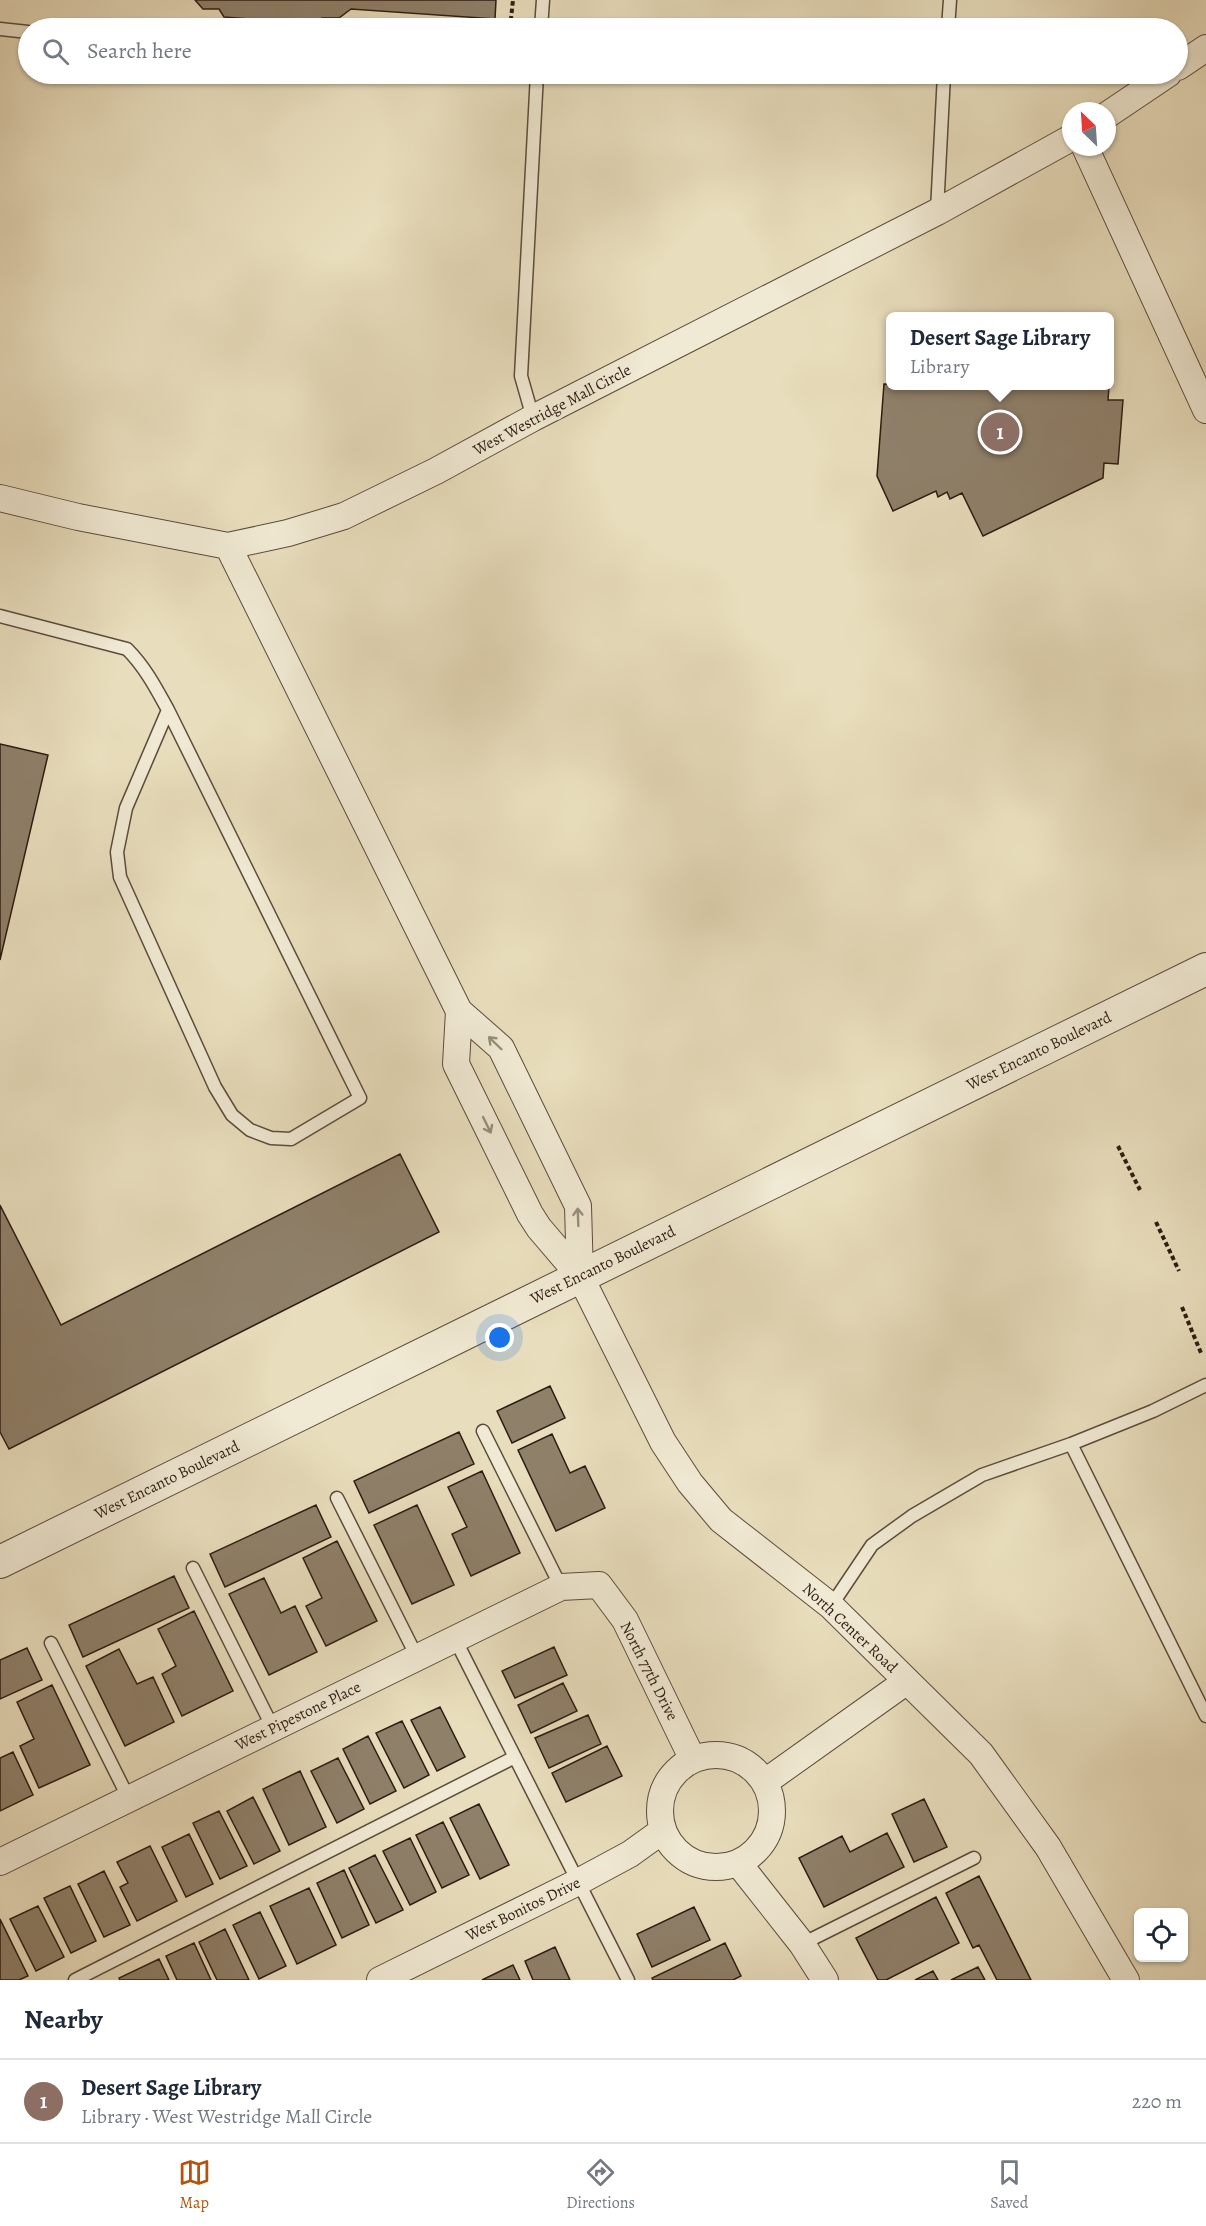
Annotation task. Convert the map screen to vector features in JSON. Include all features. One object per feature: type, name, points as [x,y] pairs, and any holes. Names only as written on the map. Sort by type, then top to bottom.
[{"type":"street","points":[[1188,60],[1206,48]]},
{"type":"street","points":[[1116,109],[1153,84]]},
{"type":"street","name":"West Westridge Mall Circle","points":[[0,498],[78,517],[228,546],[344,516],[937,213],[1062,143]]},
{"type":"street","points":[[1088,156],[1206,410]]},
{"type":"street","points":[[228,546],[459,1011],[501,1047],[578,1206],[580,1276]]},
{"type":"street","name":"West Encanto Boulevard","points":[[0,1562],[1206,969]]},
{"type":"street","points":[[459,1011],[456,1064],[539,1228],[580,1276]]},
{"type":"street","name":"North Center Road","points":[[580,1276],[663,1442],[690,1483],[721,1520],[831,1606],[981,1754],[1048,1847],[1126,1980]]},
{"type":"street","name":"West Pipestone Place","points":[[0,1862],[561,1587],[599,1586]]},
{"type":"street","name":"North 77th Drive","points":[[599,1586],[625,1620],[693,1760]]},
{"type":"street","points":[[765,1782],[907,1681]]},
{"type":"street","points":[[709,1755],[726,1756],[741,1761],[755,1770],[765,1782],[772,1800],[772,1820],[767,1838],[755,1853],[739,1864],[721,1868],[702,1867],[685,1859],[671,1847],[662,1831],[659,1814],[668,1781],[679,1769],[693,1760],[709,1755]]},
{"type":"street","name":"West Bonitos Drive","points":[[380,1980],[578,1882],[630,1854],[662,1831]]},
{"type":"street","points":[[739,1864],[802,1944],[825,1980]]},
{"type":"lane","points":[[542,18],[543,0]]},
{"type":"lane","points":[[949,18],[950,0]]},
{"type":"lane","points":[[0,29],[18,31]]},
{"type":"lane","points":[[533,418],[521,376],[536,84]]},
{"type":"lane","points":[[937,213],[943,84]]},
{"type":"lane","points":[[0,616],[127,649],[142,664],[168,710],[360,1098],[291,1139],[271,1138],[250,1130],[232,1115],[215,1087],[120,877],[117,852],[126,808],[168,710]]},
{"type":"lane","points":[[831,1606],[872,1545],[912,1516],[982,1475],[1071,1444],[1153,1411],[1206,1385]]},
{"type":"lane","points":[[483,1431],[561,1587]]},
{"type":"lane","points":[[1071,1444],[1206,1716]]},
{"type":"lane","points":[[337,1498],[417,1657]]},
{"type":"lane","points":[[193,1568],[273,1728]]},
{"type":"lane","points":[[455,1639],[628,1980]]},
{"type":"lane","points":[[51,1643],[129,1799]]},
{"type":"lane","points":[[75,1980],[515,1756]]},
{"type":"lane","points":[[802,1944],[974,1858]]},
{"type":"path","points":[[511,18],[513,0]]},
{"type":"path","points":[[1118,1146],[1140,1190]]},
{"type":"path","points":[[1155,1222],[1179,1271]]},
{"type":"path","points":[[1182,1307],[1201,1353]]},
{"type":"building","points":[[195,0],[496,0],[495,18],[351,9],[339,18],[237,18],[224,17],[219,9],[203,9]]},
{"type":"building","points":[[884,384],[886,384],[886,390],[1109,390],[1108,400],[1123,400],[1118,464],[1104,463],[1103,478],[983,536],[962,493],[950,499],[947,492],[938,497],[936,491],[893,511],[877,476]]},
{"type":"building","points":[[0,744],[48,755],[0,960]]},
{"type":"building","points":[[400,1154],[439,1232],[9,1449],[0,1432],[0,1205],[61,1325]]},
{"type":"building","points":[[550,1386],[565,1418],[512,1443],[497,1411]]},
{"type":"building","points":[[459,1432],[474,1464],[369,1513],[354,1481]]},
{"type":"building","points":[[552,1434],[570,1473],[585,1466],[605,1508],[556,1531],[518,1450]]},
{"type":"building","points":[[482,1471],[520,1553],[471,1576],[452,1534],[467,1527],[448,1487]]},
{"type":"building","points":[[316,1505],[331,1537],[225,1587],[210,1554]]},
{"type":"building","points":[[417,1505],[454,1585],[412,1604],[374,1525]]},
{"type":"building","points":[[337,1541],[377,1621],[326,1646],[306,1606],[322,1598],[303,1558]]},
{"type":"building","points":[[174,1576],[189,1608],[83,1657],[69,1625]]},
{"type":"building","points":[[264,1578],[281,1613],[295,1606],[317,1652],[269,1675],[229,1594]]},
{"type":"building","points":[[194,1611],[233,1691],[182,1716],[162,1674],[176,1666],[158,1629]]},
{"type":"building","points":[[554,1647],[567,1675],[515,1698],[502,1671]]},
{"type":"building","points":[[27,1648],[42,1680],[0,1699],[0,1660]]},
{"type":"building","points":[[119,1649],[137,1684],[153,1677],[174,1722],[125,1746],[86,1666]]},
{"type":"building","points":[[563,1683],[577,1711],[531,1733],[518,1705]]},
{"type":"building","points":[[52,1685],[90,1765],[39,1788],[20,1746],[34,1739],[17,1702]]},
{"type":"building","points":[[440,1707],[465,1757],[437,1771],[411,1720]]},
{"type":"building","points":[[588,1715],[601,1744],[549,1768],[535,1738]]},
{"type":"building","points":[[402,1721],[429,1775],[404,1788],[376,1733]]},
{"type":"building","points":[[368,1736],[396,1791],[370,1804],[343,1749]]},
{"type":"building","points":[[607,1746],[622,1776],[566,1802],[552,1773]]},
{"type":"building","points":[[13,1752],[33,1795],[0,1811],[0,1758]]},
{"type":"building","points":[[338,1758],[364,1809],[337,1823],[311,1771]]},
{"type":"building","points":[[300,1771],[326,1827],[289,1845],[263,1789]]},
{"type":"building","points":[[253,1797],[280,1851],[254,1864],[227,1811]]},
{"type":"building","points":[[924,1799],[947,1847],[914,1862],[892,1814]]},
{"type":"building","points":[[479,1804],[509,1865],[480,1879],[450,1818]]},
{"type":"building","points":[[219,1811],[247,1866],[220,1879],[193,1823]]},
{"type":"building","points":[[443,1822],[469,1875],[442,1888],[416,1835]]},
{"type":"building","points":[[887,1833],[904,1867],[824,1907],[799,1858],[842,1836],[850,1852]]},
{"type":"building","points":[[189,1834],[213,1884],[186,1897],[162,1847]]},
{"type":"building","points":[[410,1838],[436,1892],[410,1905],[383,1851]]},
{"type":"building","points":[[150,1846],[177,1901],[137,1921],[120,1887],[128,1883],[117,1862]]},
{"type":"building","points":[[375,1855],[403,1910],[376,1923],[349,1868]]},
{"type":"building","points":[[344,1870],[369,1925],[342,1938],[317,1883]]},
{"type":"building","points":[[104,1871],[130,1925],[104,1937],[78,1884]]},
{"type":"building","points":[[979,1876],[1031,1980],[997,1980],[979,1945],[973,1948],[946,1893]]},
{"type":"building","points":[[70,1886],[96,1941],[71,1953],[44,1898]]},
{"type":"building","points":[[309,1888],[336,1945],[297,1964],[270,1906]]},
{"type":"building","points":[[936,1897],[959,1943],[886,1980],[878,1980],[856,1938]]},
{"type":"building","points":[[38,1906],[64,1957],[36,1971],[10,1919]]},
{"type":"building","points":[[694,1907],[710,1940],[652,1967],[637,1934]]},
{"type":"building","points":[[260,1912],[286,1966],[259,1979],[233,1925]]},
{"type":"building","points":[[0,1919],[28,1976],[19,1980],[0,1980]]},
{"type":"building","points":[[225,1929],[249,1980],[217,1980],[199,1942]]},
{"type":"building","points":[[194,1943],[211,1980],[177,1980],[166,1956]]},
{"type":"building","points":[[725,1943],[741,1976],[733,1980],[653,1980],[652,1978]]},
{"type":"building","points":[[555,1947],[570,1980],[533,1980],[525,1961]]},
{"type":"building","points":[[159,1959],[169,1980],[120,1980],[119,1978]]},
{"type":"building","points":[[513,1965],[520,1980],[482,1980]]},
{"type":"building","points":[[978,1967],[985,1980],[951,1980]]},
{"type":"building","points":[[933,1971],[938,1980],[915,1980]]},
{"type":"place","name":"Desert Sage Library","points":[[1000,432]]}]
